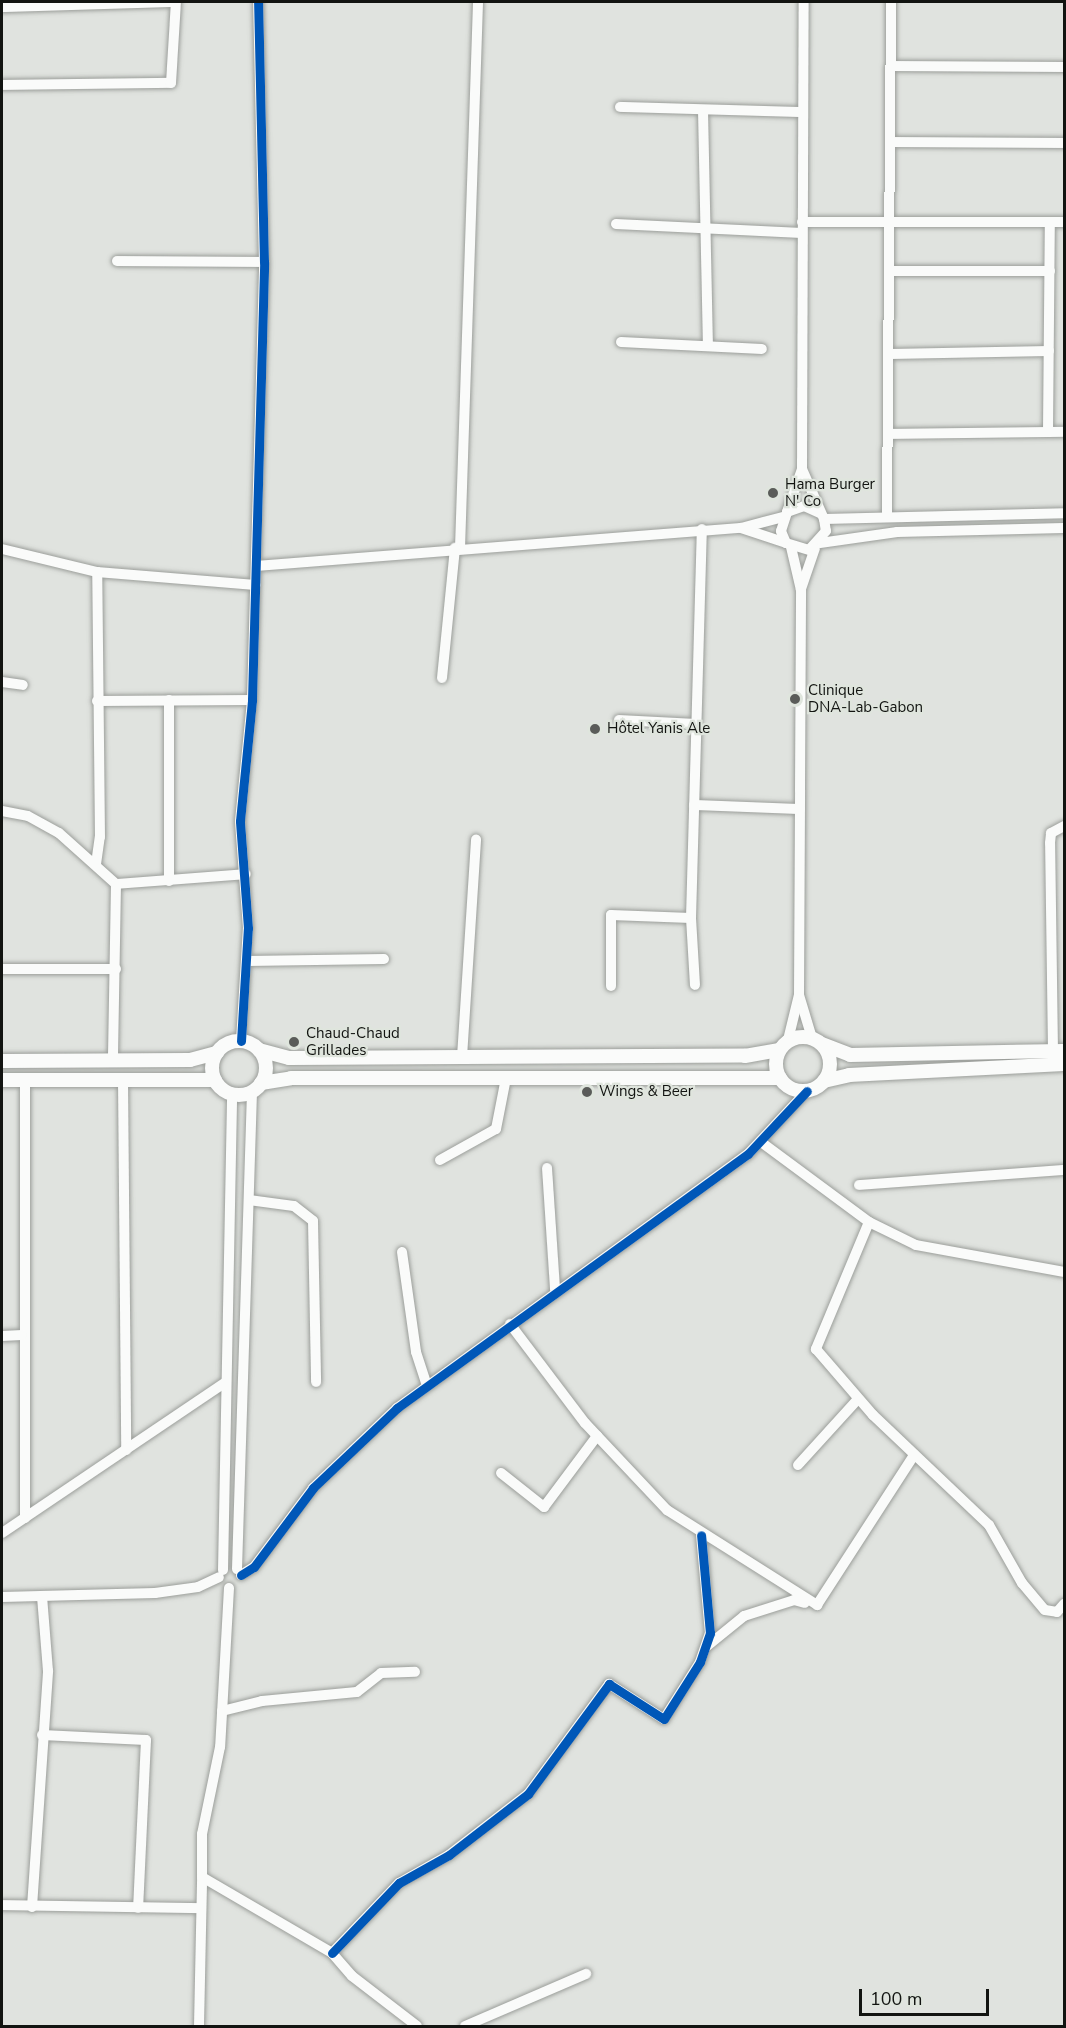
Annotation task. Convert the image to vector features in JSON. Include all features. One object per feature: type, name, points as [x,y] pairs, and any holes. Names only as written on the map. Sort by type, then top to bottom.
[{"type":"main road","points":[[2,1061],[190,1060],[217,1053],[241,1041],[259,1050],[289,1058],[745,1056],[784,1045],[817,1041],[849,1055],[1059,1051]]},
{"type":"main road","points":[[817,1041],[830,1064],[824,1081]]},
{"type":"main road","points":[[780,1078],[784,1045]]},
{"type":"main road","points":[[257,1087],[266,1066],[259,1050]]},
{"type":"main road","points":[[215,1080],[217,1053]]},
{"type":"main road","points":[[2,1080],[123,1078],[215,1080],[232,1094],[291,1078],[780,1078],[792,1089],[807,1090],[824,1081],[849,1075],[1065,1064]]},
{"type":"street","points":[[2,7],[175,2],[171,83],[2,86]]},
{"type":"street","points":[[241,1041],[247,961],[246,874],[240,822],[252,700],[264,262],[258,2]]},
{"type":"street","points":[[442,678],[457,548],[478,2]]},
{"type":"street","points":[[784,1045],[799,995],[801,590],[788,545],[785,514],[802,469],[804,2]]},
{"type":"street","points":[[887,513],[893,142],[891,2]]},
{"type":"street","points":[[893,66],[1065,67]]},
{"type":"street","points":[[620,107],[803,112]]},
{"type":"street","points":[[703,110],[708,345]]},
{"type":"street","points":[[893,142],[1065,143]]},
{"type":"street","points":[[616,224],[705,229],[802,227],[892,221],[1065,222]]},
{"type":"street","points":[[1048,432],[1050,222]]},
{"type":"street","points":[[117,261],[264,262]]},
{"type":"street","points":[[891,271],[1050,271]]},
{"type":"street","points":[[621,342],[762,349]]},
{"type":"street","points":[[890,354],[1049,351]]},
{"type":"street","points":[[888,434],[1065,432]]},
{"type":"street","points":[[801,590],[818,546],[822,516],[802,469]]},
{"type":"street","points":[[256,566],[457,548],[741,528],[804,506],[822,516],[887,513],[1065,513]]},
{"type":"street","points":[[741,528],[788,545],[818,546],[897,532],[1065,528]]},
{"type":"street","points":[[695,985],[691,918],[702,529]]},
{"type":"street","points":[[2,549],[98,572],[255,585]]},
{"type":"street","points":[[96,864],[100,837],[97,701],[98,572]]},
{"type":"street","points":[[2,682],[23,685]]},
{"type":"street","points":[[169,700],[169,881]]},
{"type":"street","points":[[97,701],[252,700]]},
{"type":"street","points":[[619,720],[696,724]]},
{"type":"street","points":[[694,805],[800,809]]},
{"type":"street","points":[[2,811],[28,816],[59,833],[116,884],[113,1060]]},
{"type":"street","points":[[1059,1051],[1052,977],[1050,843],[1051,832],[1065,826]]},
{"type":"street","points":[[462,1057],[476,839]]},
{"type":"street","points":[[116,884],[246,874]]},
{"type":"street","points":[[612,986],[612,915],[691,918]]},
{"type":"street","points":[[247,961],[384,959]]},
{"type":"street","points":[[2,969],[116,969]]},
{"type":"street","points":[[1052,977],[1065,977]]},
{"type":"street","points":[[799,995],[817,1041]]},
{"type":"street","points":[[123,1078],[126,1450]]},
{"type":"street","points":[[440,1160],[496,1129],[506,1078]]},
{"type":"street","points":[[25,1080],[22,1335],[25,1518]]},
{"type":"street","points":[[229,1588],[237,1586],[239,1572],[249,1200],[257,1087]]},
{"type":"street","points":[[2,1597],[163,1592],[221,1574],[239,1572],[345,1456],[427,1385],[761,1142],[807,1090]]},
{"type":"street","points":[[199,2026],[202,1834],[215,1783],[222,1711],[229,1588],[221,1574],[232,1094]]},
{"type":"street","points":[[761,1142],[869,1222],[916,1245],[1065,1272]]},
{"type":"street","points":[[547,1168],[555,1290]]},
{"type":"street","points":[[859,1185],[1065,1170]]},
{"type":"street","points":[[249,1200],[294,1206],[313,1221],[316,1382]]},
{"type":"street","points":[[869,1222],[815,1345],[858,1399],[989,1526],[1022,1583],[1045,1610],[1057,1612],[1065,1604]]},
{"type":"street","points":[[402,1252],[416,1352],[427,1385]]},
{"type":"street","points":[[510,1324],[597,1436],[667,1510],[701,1535],[817,1605]]},
{"type":"street","points":[[2,1336],[22,1335]]},
{"type":"street","points":[[2,1533],[224,1383]]},
{"type":"street","points":[[798,1465],[858,1399]]},
{"type":"street","points":[[501,1473],[544,1508],[597,1436]]},
{"type":"street","points":[[817,1605],[914,1455]]},
{"type":"street","points":[[701,1535],[711,1618],[706,1647]]},
{"type":"street","points":[[32,1907],[48,1671],[42,1596]]},
{"type":"street","points":[[332,1953],[399,1883],[457,1849],[528,1794],[609,1684],[663,1719],[706,1647],[744,1616],[794,1600],[817,1605]]},
{"type":"street","points":[[222,1711],[262,1701],[357,1692],[381,1673],[415,1672]]},
{"type":"street","points":[[42,1735],[146,1740],[138,1908]]},
{"type":"street","points":[[202,1877],[272,1913],[332,1953],[352,1976],[417,2026]]},
{"type":"street","points":[[2,1905],[201,1908]]},
{"type":"street","points":[[465,2026],[586,1974]]},
{"type":"cycle path","points":[[241,1041],[248,928],[240,821],[252,700],[264,262],[258,2]]},
{"type":"cycle path","points":[[241,1575],[254,1567],[313,1488],[397,1408],[748,1154],[807,1091]]},
{"type":"cycle path","points":[[332,1953],[399,1883],[449,1855],[528,1794],[609,1684],[664,1719],[700,1662],[710,1633],[701,1535]]},
{"type":"place","name":"Hama Burger N' Co","points":[[773,493]]},
{"type":"place","name":"Clinique DNA-Lab-Gabon","points":[[795,699]]},
{"type":"place","name":"Hôtel Yanis Ale","points":[[595,729]]},
{"type":"place","name":"Chaud-Chaud Grillades","points":[[294,1042]]},
{"type":"place","name":"Wings & Beer","points":[[587,1092]]}]
